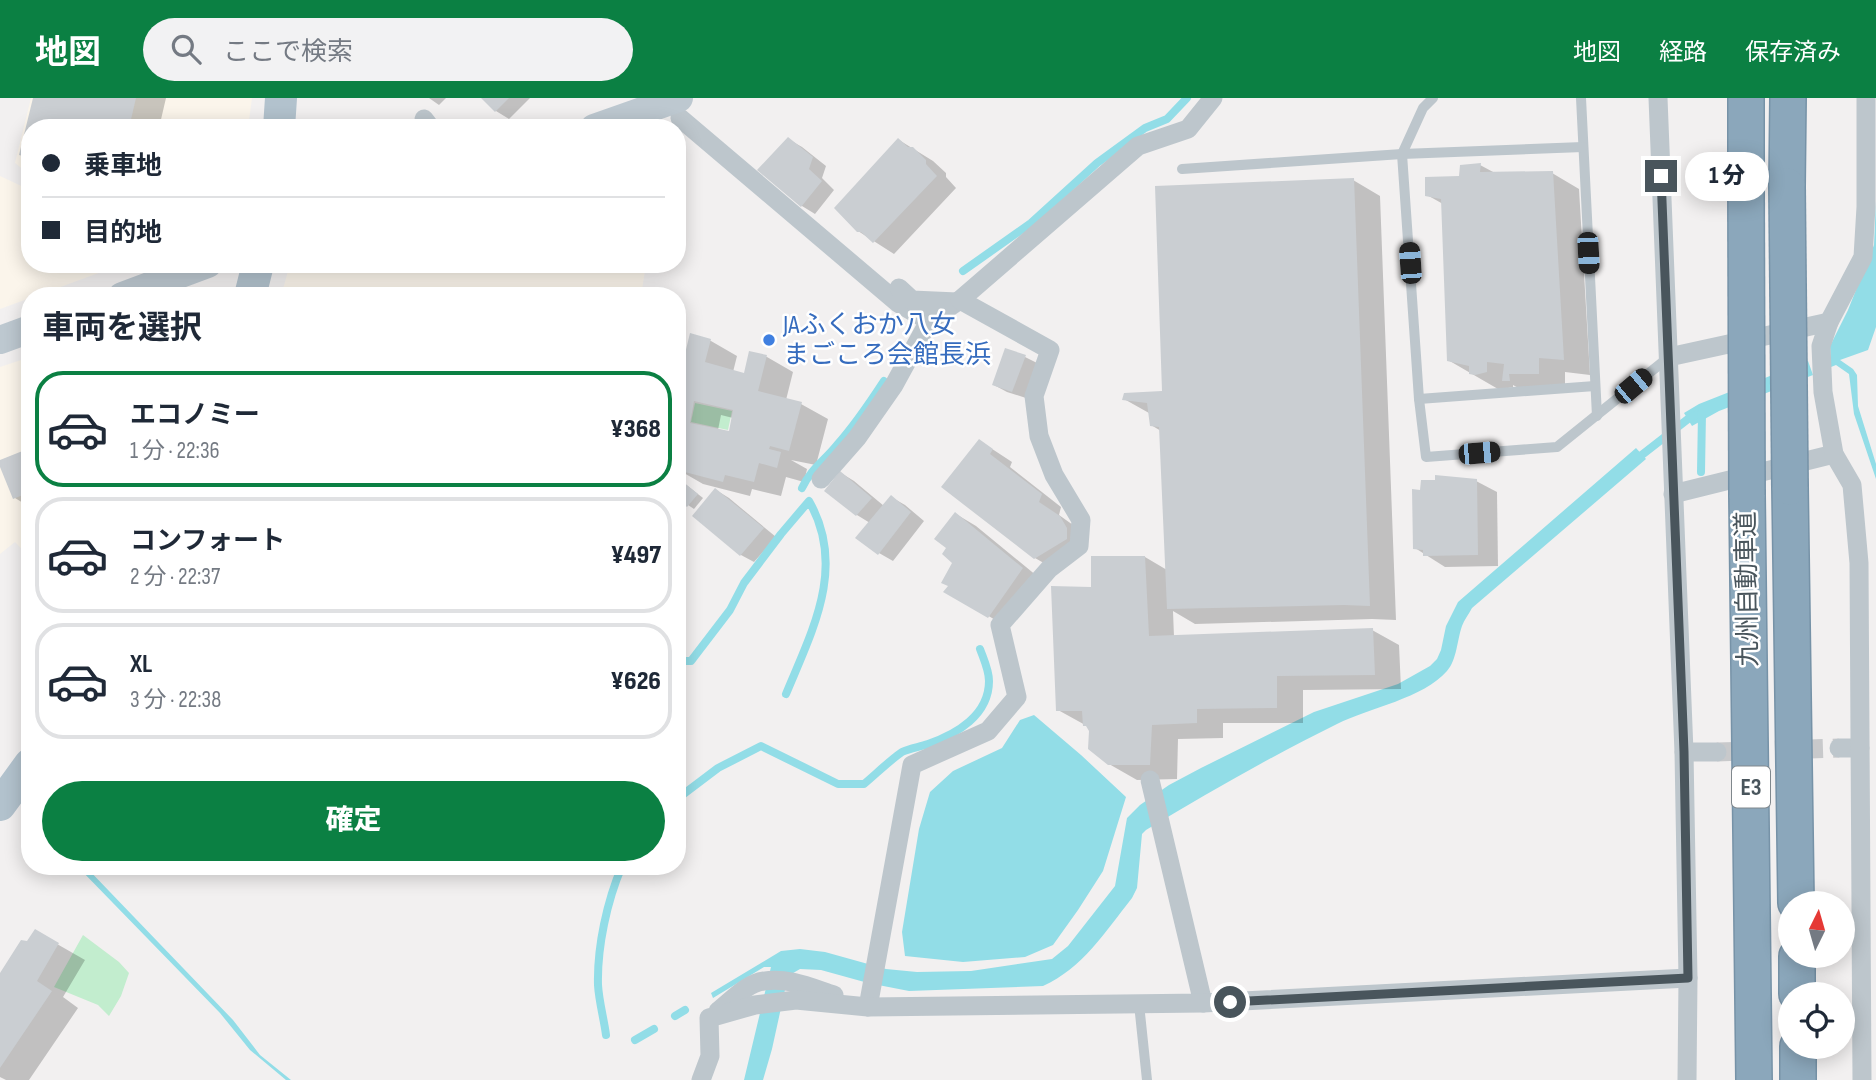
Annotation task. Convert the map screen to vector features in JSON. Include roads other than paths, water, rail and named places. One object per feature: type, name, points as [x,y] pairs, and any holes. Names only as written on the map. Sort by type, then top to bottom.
[{"type":"highway","name":"九州自動車道","points":[[1746,98],[1747,495],[1754,1080]]},
{"type":"highway","name":"九州自動車道","points":[[1788,98],[1796,891]]},
{"type":"highway","points":[[1798,1059],[1798,1080]]},
{"type":"main road","points":[[280,119],[281,98]]},
{"type":"main road","points":[[0,805],[21,776]]},
{"type":"street","points":[[821,479],[857,438],[894,385],[929,321],[958,301],[1138,146],[1188,128],[1213,98]]},
{"type":"street","points":[[1658,98],[1684,752],[1687,1080]]},
{"type":"street","points":[[1862,1080],[1860,748],[1868,563],[1852,485],[1834,454],[1822,382],[1821,346],[1829,322],[1863,257],[1866,98]]},
{"type":"street","points":[[633,119],[680,108],[898,303],[929,321]]},
{"type":"street","points":[[866,260],[912,300],[958,301],[1050,350],[1034,396],[1039,436],[1054,475],[1081,520],[1079,547],[1049,569],[1000,625],[1017,697],[988,731],[912,765],[868,1007]]},
{"type":"street","points":[[146,287],[184,273]]},
{"type":"street","points":[[1669,356],[1829,322]]},
{"type":"street","points":[[0,340],[21,332]]},
{"type":"street","points":[[1673,494],[1834,454]]},
{"type":"street","points":[[1839,748],[1860,748]]},
{"type":"street","points":[[1684,752],[1717,752]]},
{"type":"street","points":[[1151,787],[1203,1003]]},
{"type":"street","points":[[701,1080],[710,1056],[709,1018],[755,1005],[796,1000],[868,1007],[1203,1003],[1688,978]]},
{"type":"lane","points":[[1433,98],[1423,108],[1402,155],[1419,399],[1426,457],[1557,447],[1669,356]]},
{"type":"lane","points":[[1581,98],[1597,416]]},
{"type":"lane","points":[[1182,169],[1583,147]]},
{"type":"lane","points":[[1419,399],[1595,386]]},
{"type":"lane","points":[[1139,1004],[1147,1080]]},
{"type":"water","points":[[1876,201],[1876,327],[1868,350],[1840,360],[1857,375],[1858,406],[1876,464],[1876,479],[1854,414],[1849,374],[1836,365],[1831,367],[1830,346],[1848,310],[1874,245]]},
{"type":"water","points":[[1808,361],[1813,375],[1719,411],[1692,426],[1684,413],[1699,404]]},
{"type":"water","points":[[1636,448],[1646,459],[1472,608],[1462,626],[1453,661],[1437,680],[1411,695],[1350,718],[1313,736],[1146,830],[1142,834],[1137,888],[1132,898],[1092,948],[1070,969],[1043,986],[909,991],[821,970],[800,969],[788,976],[763,1080],[744,1080],[771,967],[764,967],[713,998],[711,993],[781,951],[800,949],[825,952],[886,969],[917,972],[971,971],[1052,959],[1068,946],[1115,886],[1127,818],[1140,805],[1169,785],[1314,712],[1398,684],[1430,666],[1441,650],[1446,626],[1458,602]]},
{"type":"water","points":[[1034,715],[1126,797],[1103,871],[1053,945],[1025,957],[963,962],[905,956],[902,932],[919,829],[930,792],[953,771],[1002,748],[1020,720]]},
{"type":"water","points":[[86,875],[94,875],[233,1020],[260,1055],[291,1080],[286,1080],[250,1050],[220,1013]]},
{"type":"waterway","points":[[963,271],[1031,223],[1097,163],[1145,128],[1167,119],[1187,98]]},
{"type":"waterway","points":[[802,488],[813,470],[856,422],[884,381]]},
{"type":"waterway","points":[[1701,472],[1702,413]]},
{"type":"waterway","points":[[1634,461],[1696,415]]},
{"type":"waterway","points":[[686,661],[691,661],[730,610],[744,583],[809,501],[820,526],[825,550],[825,574],[815,623],[786,694]]},
{"type":"waterway","points":[[686,792],[718,768],[761,746],[838,784],[864,784],[902,752],[950,735],[977,713],[984,704],[989,681],[980,649]]},
{"type":"waterway","points":[[606,1035],[599,998],[599,955],[608,909],[619,875]]},
{"type":"waterway","points":[[675,1016],[685,1010]]},
{"type":"waterway","points":[[635,1040],[654,1029]]},
{"type":"tunnel","points":[[1717,752],[1839,748]]},
{"type":"place","name":"JAふくおか八女 まごころ会館長浜","points":[[769,340]]}]
